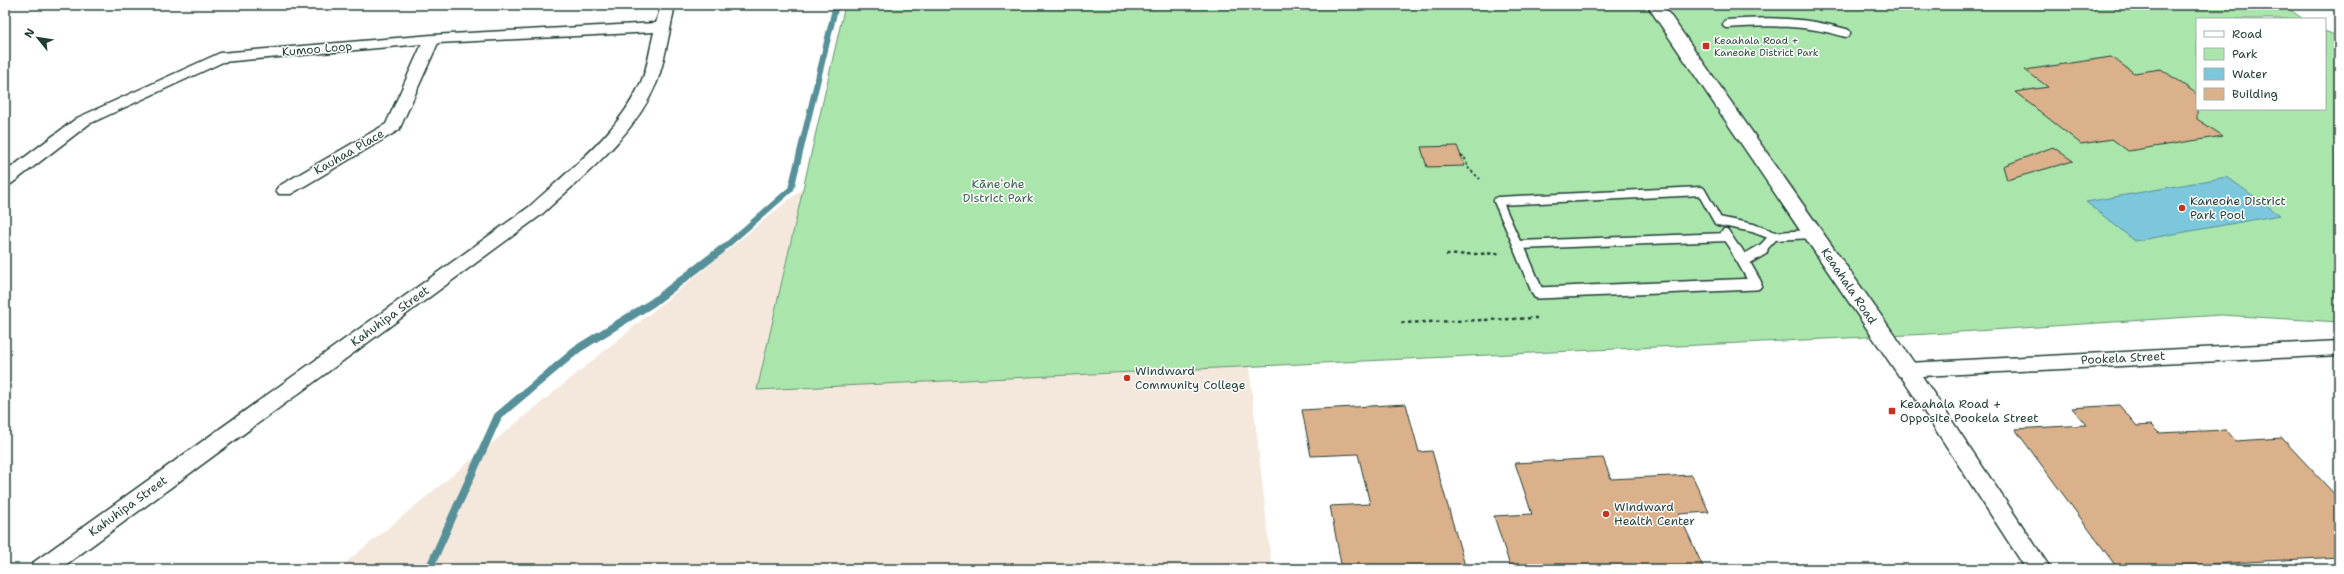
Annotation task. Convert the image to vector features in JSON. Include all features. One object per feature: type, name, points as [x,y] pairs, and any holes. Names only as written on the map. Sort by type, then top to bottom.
[{"type":"street","name":"Kahuhipa Street","points":[[42,569],[535,211],[573,178],[606,146],[632,111],[649,82],[661,27],[668,5]]},
{"type":"street","name":"Keaahala Road","points":[[1656,5],[1907,370],[2039,569]]},
{"type":"street","name":"Kumoo Loop","points":[[5,180],[83,121],[220,58],[432,39],[661,27]]},
{"type":"street","name":"Kauhaa Place","points":[[285,190],[393,127],[432,39]]},
{"type":"street","name":"Pookela Street","points":[[1907,370],[2269,350],[2339,348]]},
{"type":"lane","points":[[1727,24],[1771,20],[1800,21],[1846,33]]},
{"type":"lane","points":[[1701,191],[1727,237],[1756,284],[1538,293],[1498,201],[1701,191]]},
{"type":"lane","points":[[1718,221],[1753,228],[1774,236],[1813,234]]},
{"type":"lane","points":[[1743,261],[1763,250],[1774,236]]},
{"type":"lane","points":[[1517,245],[1727,237]]},
{"type":"path","points":[[1461,156],[1464,156],[1469,169],[1480,179]]},
{"type":"path","points":[[1446,255],[1510,252]]},
{"type":"path","points":[[1401,323],[1536,318]]},
{"type":"shaded area","name":"Windward Community College","points":[[802,189],[757,390],[1249,366],[1272,569],[338,569]]},
{"type":"green space","name":"Kāneʻohe District Park","points":[[845,5],[2284,5],[2302,18],[2196,18],[2196,110],[2326,110],[2326,31],[2339,37],[2339,322],[2221,315],[1929,334],[757,390]]},
{"type":"water","name":"Kaneohe District Park Pool","points":[[2227,177],[2280,215],[2135,241],[2086,202]]},
{"type":"building","points":[[2111,57],[2134,73],[2161,69],[2196,93],[2197,119],[2223,136],[2128,151],[2112,139],[2081,144],[2015,92],[2048,87],[2025,70]]},
{"type":"building","points":[[1457,146],[1465,166],[1427,167],[1421,147]]},
{"type":"building","points":[[2053,147],[2073,161],[2007,180],[2003,166]]},
{"type":"building","points":[[1406,404],[1419,452],[1432,451],[1466,569],[1342,569],[1330,506],[1370,504],[1358,454],[1311,456],[1302,410]]},
{"type":"building","points":[[2119,405],[2137,426],[2151,425],[2159,433],[2226,430],[2236,441],[2282,438],[2339,499],[2339,557],[2118,569],[2015,429],[2086,425],[2072,408]]},
{"type":"building","name":"Windward Health Center","points":[[1603,458],[1611,479],[1692,475],[1709,512],[1679,514],[1704,569],[1511,569],[1494,516],[1532,514],[1515,463]]},
{"type":"waterway","points":[[720,251],[791,189],[836,5]]},
{"type":"waterway","points":[[429,569],[498,416],[579,348],[652,303],[721,250]]},
{"type":"place","name":"Keaahala Road + Kaneohe District Park","points":[[1706,46]]},
{"type":"place","name":"Kaneohe District Park Pool","points":[[2182,208]]},
{"type":"place","name":"Windward Community College","points":[[1127,378]]},
{"type":"place","name":"Keaahala Road + Opposite Pookela Street","points":[[1892,411]]},
{"type":"place","name":"Windward Health Center","points":[[1606,514]]}]
